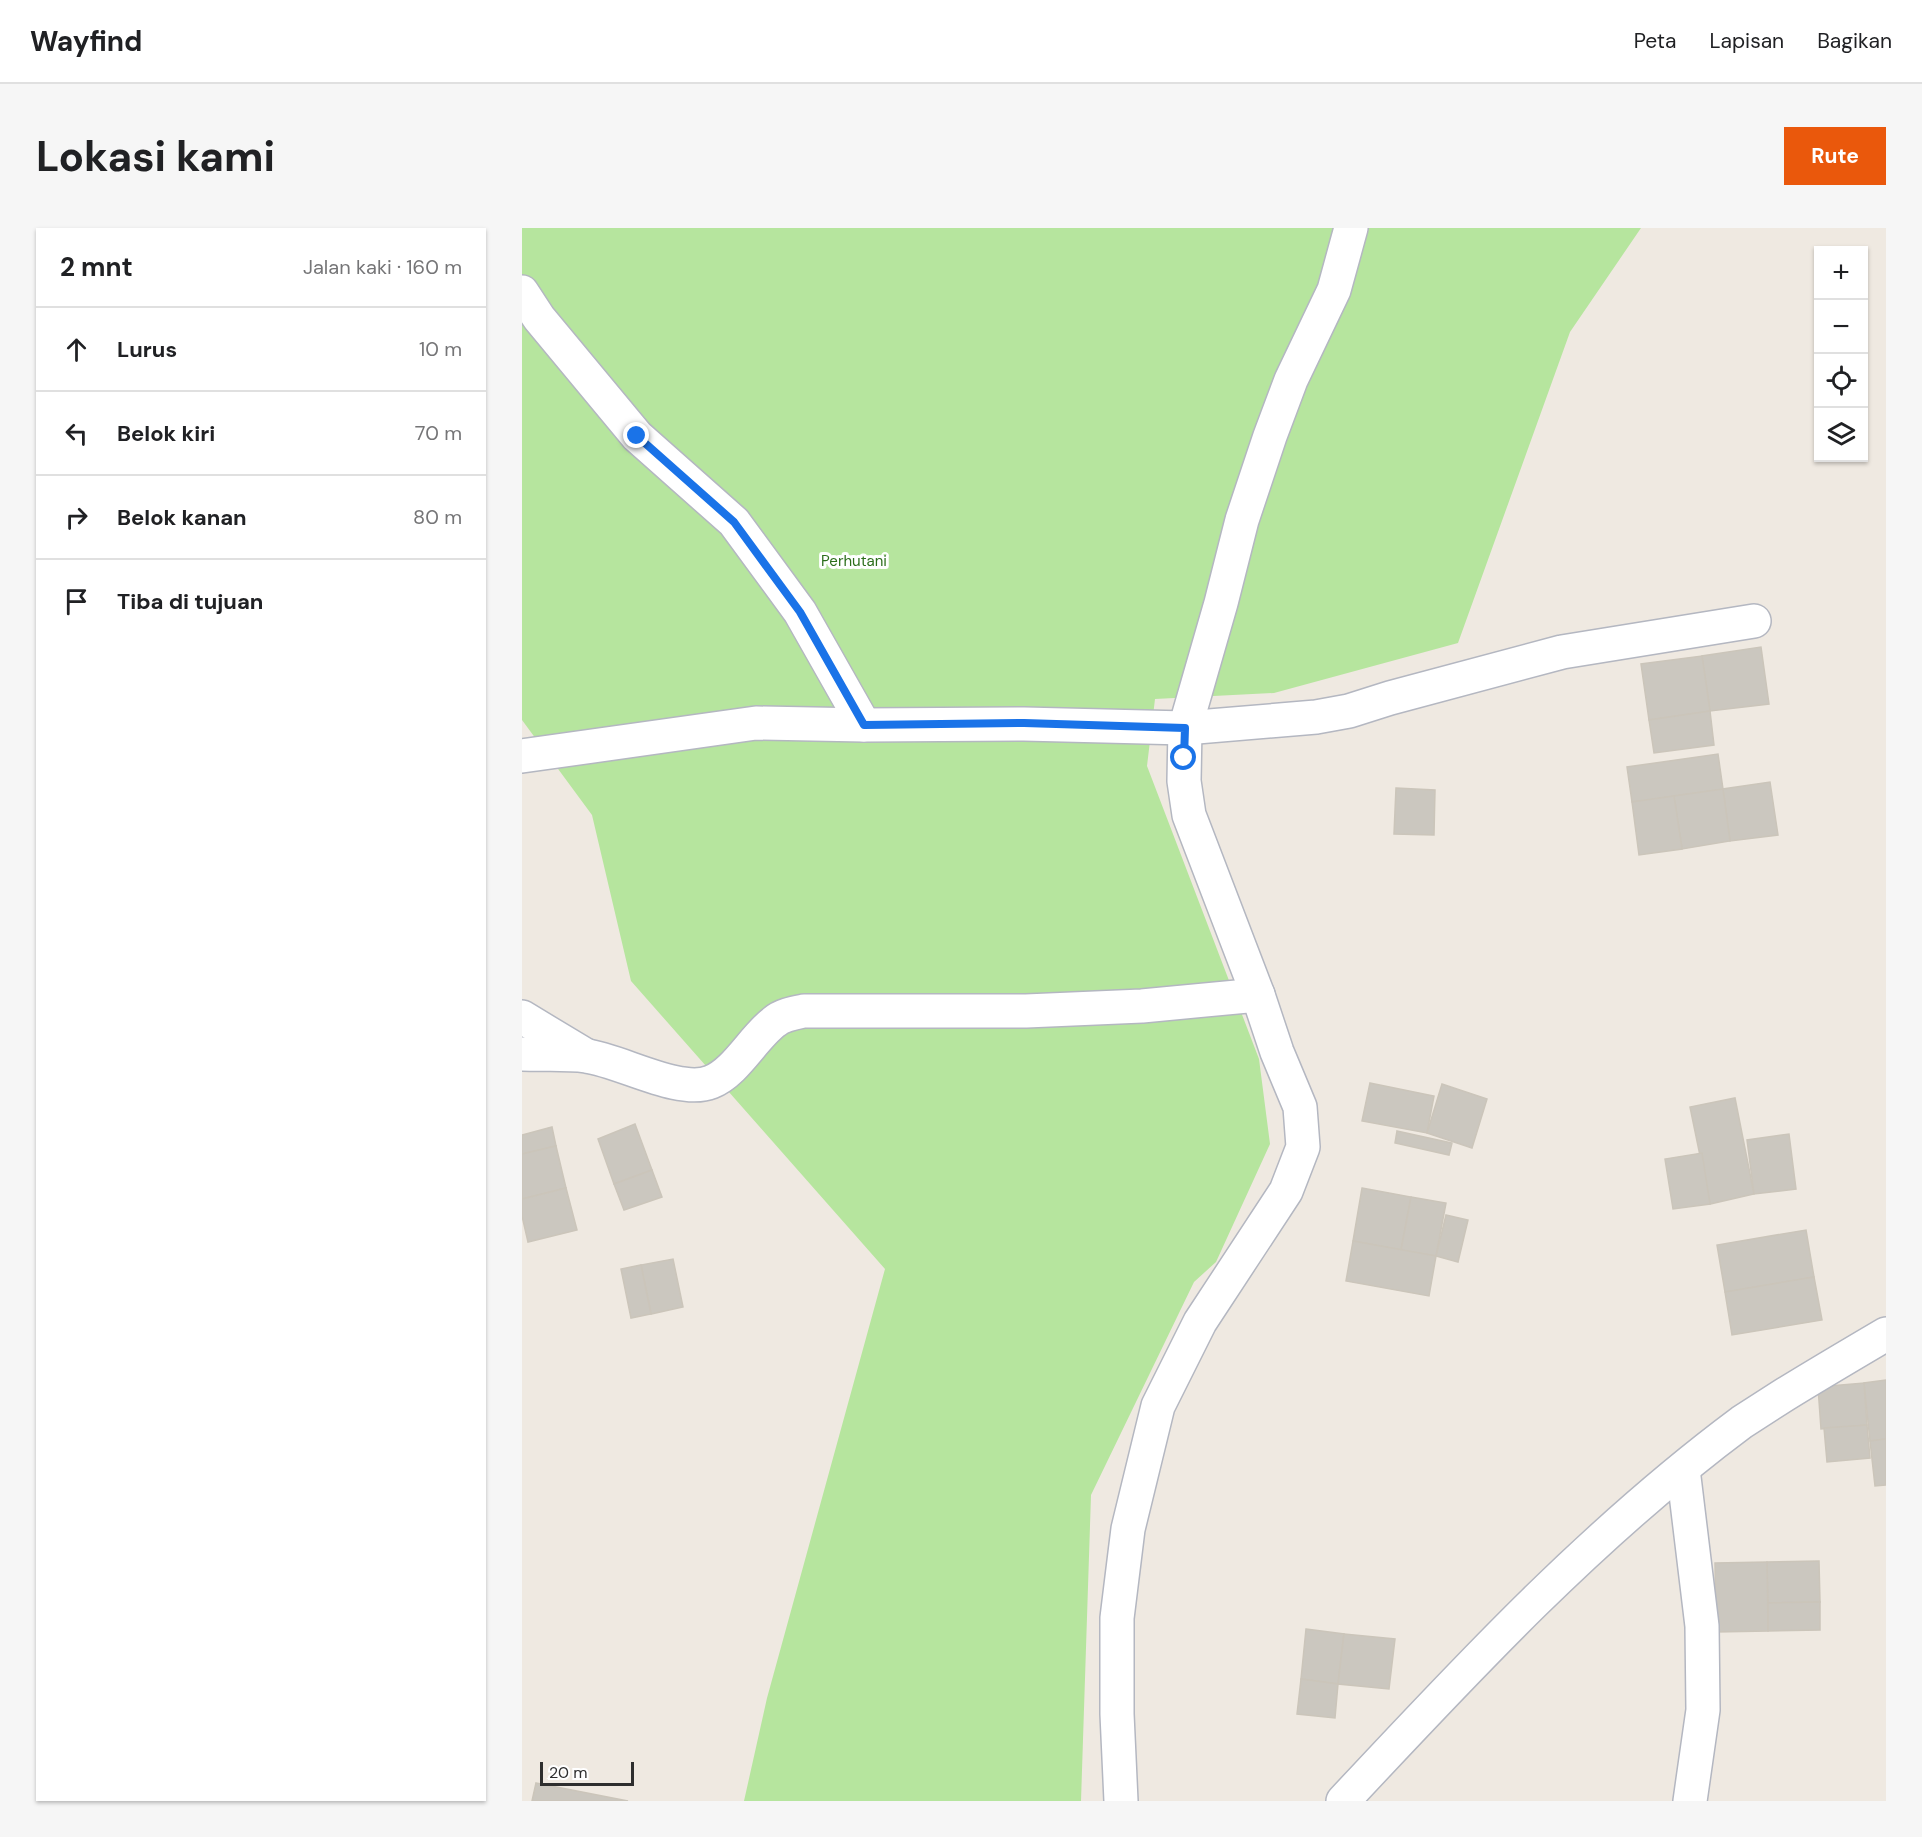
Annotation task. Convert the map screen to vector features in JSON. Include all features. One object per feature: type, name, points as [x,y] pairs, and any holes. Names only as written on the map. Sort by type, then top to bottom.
[{"type":"street","points":[[1121,1801],[1117,1714],[1117,1618],[1128,1529],[1158,1406],[1200,1322],[1286,1191],[1303,1147],[1300,1107],[1277,1052],[1258,995],[1189,815],[1184,780],[1185,728],[1242,520],[1291,380],[1334,290],[1351,228]]},
{"type":"street","points":[[522,292],[539,318],[637,436],[734,522],[800,612],[864,725]]},
{"type":"street","points":[[522,756],[756,723],[864,725],[1024,723],[1185,728],[1316,717],[1349,711],[1562,652],[1754,621]]},
{"type":"street","points":[[522,1017],[587,1056],[675,1082],[703,1084],[725,1073],[773,1022],[787,1015],[804,1011],[1072,1009],[1142,1006],[1258,995]]},
{"type":"street","points":[[522,1054],[587,1056]]},
{"type":"street","points":[[1343,1801],[1483,1652],[1590,1549],[1683,1469],[1744,1421],[1886,1334]]},
{"type":"street","points":[[1683,1469],[1702,1626],[1703,1710],[1690,1801]]},
{"type":"green space","name":"Perhutani","points":[[522,228],[1641,228],[1570,332],[1458,643],[1274,693],[1155,699],[1147,766],[1259,1059],[1270,1144],[1216,1262],[1194,1282],[1091,1495],[1081,1801],[744,1801],[767,1698],[885,1269],[631,981],[592,815],[522,720]]},
{"type":"building","points":[[1761,647],[1769,704],[1710,711],[1702,656]]},
{"type":"building","points":[[1702,656],[1710,711],[1649,720],[1641,664]]},
{"type":"building","points":[[1710,711],[1714,745],[1654,753],[1649,720]]},
{"type":"building","points":[[1718,754],[1723,789],[1632,802],[1627,767]]},
{"type":"building","points":[[1770,782],[1778,835],[1730,841],[1723,789]]},
{"type":"building","points":[[1396,788],[1435,790],[1434,835],[1394,834]]},
{"type":"building","points":[[1723,789],[1730,841],[1682,849],[1674,796]]},
{"type":"building","points":[[1674,796],[1682,849],[1639,855],[1632,802]]},
{"type":"building","points":[[1370,1083],[1434,1096],[1427,1133],[1362,1121]]},
{"type":"building","points":[[1442,1084],[1487,1099],[1472,1148],[1427,1133]]},
{"type":"building","points":[[1735,1098],[1754,1194],[1710,1204],[1690,1107]]},
{"type":"building","points":[[635,1124],[652,1170],[614,1184],[598,1139]]},
{"type":"building","points":[[552,1127],[556,1146],[522,1154],[522,1135]]},
{"type":"building","points":[[1397,1131],[1452,1143],[1449,1155],[1395,1143]]},
{"type":"building","points":[[1789,1134],[1796,1189],[1754,1194],[1747,1140]]},
{"type":"building","points":[[556,1146],[566,1188],[522,1199],[522,1154]]},
{"type":"building","points":[[1702,1153],[1710,1204],[1673,1209],[1665,1159]]},
{"type":"building","points":[[652,1170],[662,1197],[624,1210],[614,1184]]},
{"type":"building","points":[[566,1188],[577,1230],[528,1242],[522,1216],[522,1199]]},
{"type":"building","points":[[1362,1188],[1411,1197],[1401,1250],[1353,1241]]},
{"type":"building","points":[[1411,1197],[1446,1203],[1436,1256],[1401,1250]]},
{"type":"building","points":[[1446,1215],[1468,1220],[1458,1262],[1436,1256]]},
{"type":"building","points":[[1806,1230],[1814,1277],[1725,1292],[1717,1245]]},
{"type":"building","points":[[1353,1241],[1436,1256],[1429,1296],[1346,1281]]},
{"type":"building","points":[[673,1259],[683,1307],[651,1314],[641,1265]]},
{"type":"building","points":[[641,1265],[651,1314],[631,1318],[621,1269]]},
{"type":"building","points":[[1814,1277],[1822,1320],[1732,1335],[1725,1292]]},
{"type":"building","points":[[1886,1380],[1886,1439],[1870,1441],[1864,1383]]},
{"type":"building","points":[[1864,1383],[1867,1425],[1821,1429],[1818,1387]]},
{"type":"building","points":[[1867,1425],[1870,1458],[1827,1462],[1824,1428]]},
{"type":"building","points":[[1886,1439],[1886,1485],[1875,1486],[1870,1441]]},
{"type":"building","points":[[1819,1561],[1820,1602],[1768,1603],[1767,1562]]},
{"type":"building","points":[[1767,1562],[1768,1631],[1716,1632],[1715,1563]]},
{"type":"building","points":[[1820,1602],[1820,1630],[1768,1631],[1768,1603]]},
{"type":"building","points":[[1306,1629],[1344,1634],[1338,1684],[1301,1679]]},
{"type":"building","points":[[1344,1634],[1395,1639],[1389,1689],[1338,1684]]},
{"type":"building","points":[[1301,1679],[1338,1684],[1335,1718],[1297,1714]]},
{"type":"building","points":[[536,1783],[628,1801],[532,1801]]},
{"type":"route","points":[[637,436],[734,522],[800,612],[864,725],[1024,723],[1185,728],[1184,758]]}]
